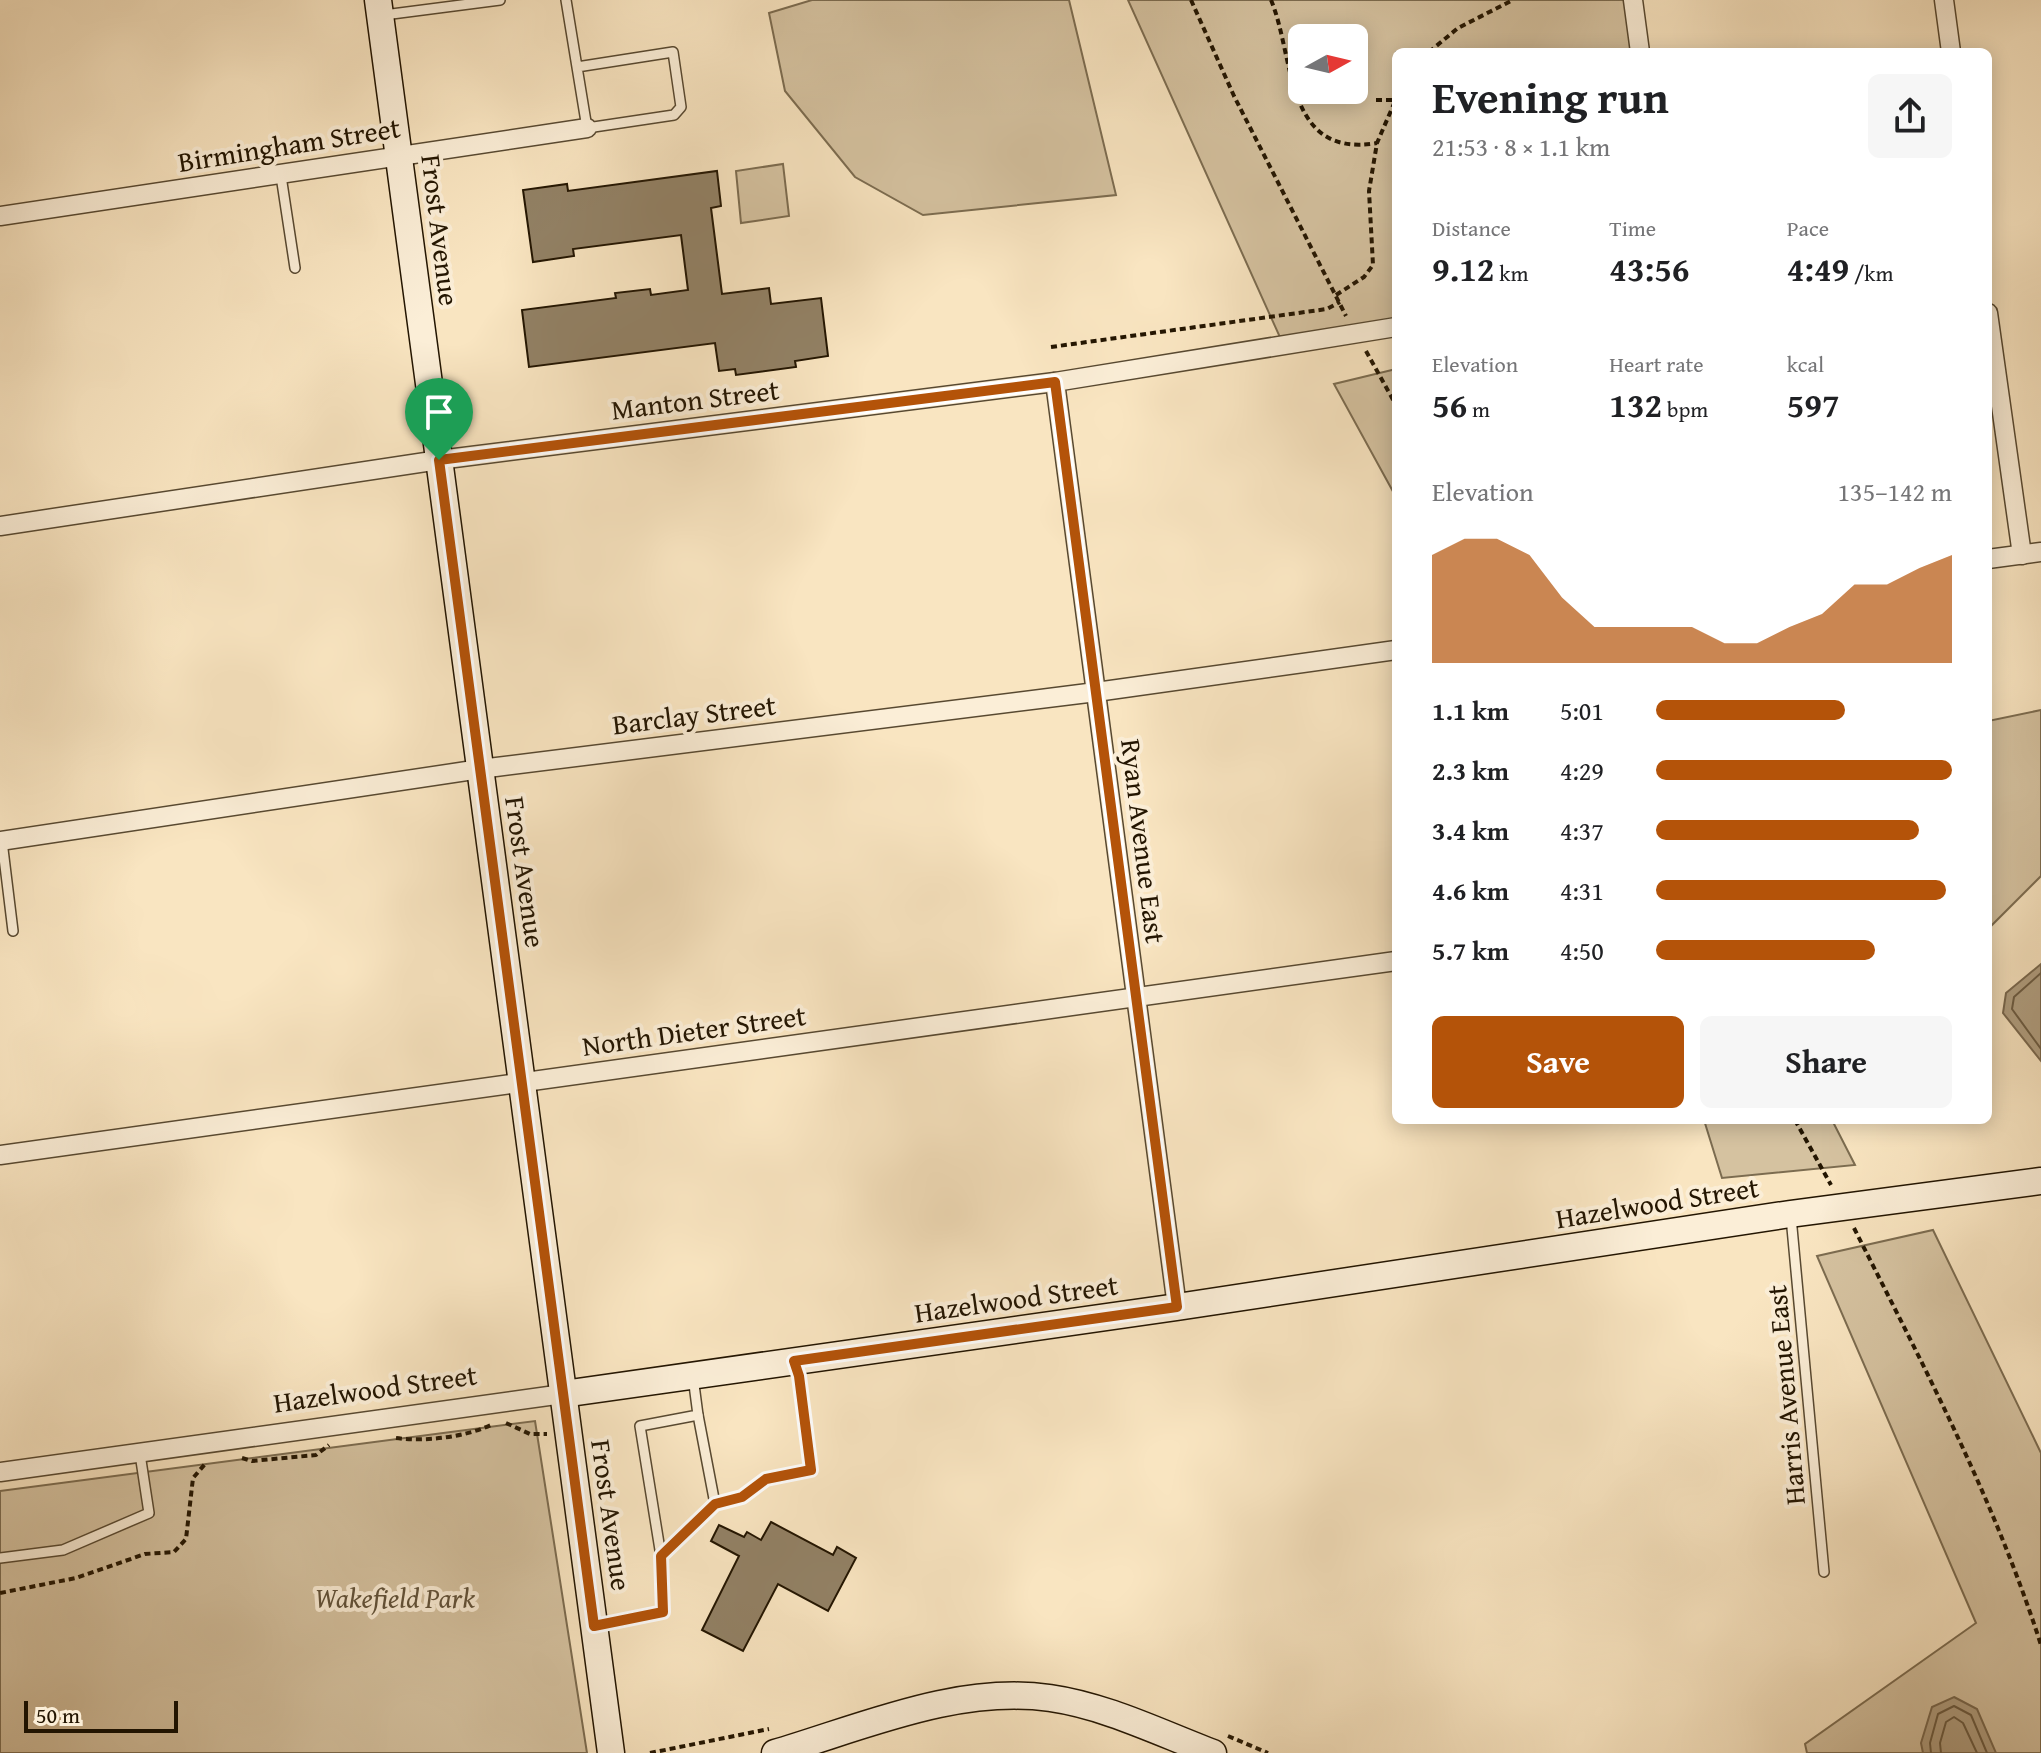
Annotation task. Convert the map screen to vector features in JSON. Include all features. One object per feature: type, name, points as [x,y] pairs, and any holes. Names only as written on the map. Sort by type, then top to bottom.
[{"type":"street","points":[[1633,0],[1639,48]]},
{"type":"street","points":[[1944,0],[1950,48]]},
{"type":"street","name":"Frost Avenue","points":[[379,8],[611,1753]]},
{"type":"street","name":"Birmingham Street","points":[[0,216],[587,128]]},
{"type":"street","name":"Manton Street","points":[[0,526],[439,460],[1055,382],[1392,327]]},
{"type":"street","points":[[1992,341],[2022,555]]},
{"type":"street","name":"Ryan Avenue East","points":[[1055,382],[1177,1307]]},
{"type":"street","points":[[1992,559],[2041,552]]},
{"type":"street","name":"Barclay Street","points":[[1,841],[480,769],[1096,692],[1392,651]]},
{"type":"street","name":"North Dieter Street","points":[[0,1155],[1392,962]]},
{"type":"street","name":"Hazelwood Street","points":[[0,1472],[1177,1307],[1843,1206],[2041,1181]]},
{"type":"street","points":[[775,1753],[940,1704],[1014,1695],[1088,1706],[1213,1753]]},
{"type":"lane","points":[[379,8],[500,0]]},
{"type":"lane","points":[[566,0],[587,128],[674,115],[681,107],[673,52],[577,67]]},
{"type":"lane","points":[[281,176],[295,268]]},
{"type":"lane","points":[[1,841],[13,931]]},
{"type":"lane","name":"Harris Avenue East","points":[[1790,1214],[1824,1572]]},
{"type":"lane","points":[[661,1556],[715,1504],[742,1497],[766,1479],[811,1470],[799,1376],[794,1361]]},
{"type":"lane","points":[[693,1376],[715,1504]]},
{"type":"lane","points":[[594,1626],[663,1612],[661,1556],[640,1426],[698,1415]]},
{"type":"lane","points":[[0,1558],[63,1550],[149,1513],[140,1454]]},
{"type":"path","points":[[1191,0],[1234,96],[1392,398]]},
{"type":"path","points":[[1271,0],[1282,34],[1295,98],[1307,119],[1332,140],[1362,146],[1377,143]]},
{"type":"path","points":[[1434,48],[1458,28],[1513,0]]},
{"type":"path","points":[[1376,100],[1392,100]]},
{"type":"path","points":[[1336,295],[1364,277],[1373,265],[1369,191],[1377,143],[1392,109]]},
{"type":"path","points":[[1051,347],[1327,309],[1340,302]]},
{"type":"path","points":[[1797,1124],[1955,1424],[2008,1550],[2041,1645]]},
{"type":"path","points":[[390,1437],[411,1440],[476,1432],[507,1423],[530,1434],[568,1431]]},
{"type":"path","points":[[239,1457],[252,1461],[316,1455],[332,1443]]},
{"type":"path","points":[[0,1593],[76,1578],[145,1554],[174,1552],[186,1539],[193,1478],[211,1457]]},
{"type":"green space","points":[[812,0],[1069,0],[1116,195],[923,215],[855,177],[785,91],[769,13]]},
{"type":"green space","points":[[1128,0],[1632,0],[1638,48],[1392,48],[1392,328],[1283,344]]},
{"type":"green space","points":[[783,164],[789,216],[741,223],[736,171]]},
{"type":"green space","points":[[1392,370],[1392,490],[1334,384]]},
{"type":"green space","points":[[2041,710],[2041,876],[1992,925],[1992,720]]},
{"type":"green space","points":[[1705,1124],[1834,1124],[1855,1165],[1722,1178]]},
{"type":"green space","points":[[1933,1230],[2041,1453],[2041,1753],[1807,1753],[1805,1744],[1976,1623],[1817,1256]]},
{"type":"green space","name":"Wakefield Park","points":[[535,1421],[587,1753],[0,1753],[0,1491]]},
{"type":"water","points":[[2041,964],[2041,1061],[2003,1013],[2006,993]]},
{"type":"water","points":[[1954,1697],[1977,1709],[1996,1753],[1923,1753],[1921,1743],[1932,1707]]},
{"type":"building","points":[[717,171],[721,206],[711,208],[722,294],[769,288],[771,304],[821,298],[828,356],[795,361],[796,367],[736,375],[735,369],[719,371],[715,343],[529,367],[522,310],[616,298],[615,293],[650,289],[651,295],[688,290],[681,235],[573,249],[574,256],[533,262],[523,190],[567,184],[568,191]]},
{"type":"building","points":[[771,1522],[833,1555],[837,1547],[856,1558],[828,1611],[778,1584],[743,1651],[702,1630],[739,1556],[711,1541],[719,1525],[744,1537],[747,1532],[761,1540]]},
{"type":"route","points":[[1055,382],[1177,1307],[794,1361],[799,1376],[811,1470],[766,1479],[742,1497],[715,1504],[661,1556],[663,1612],[594,1626],[522,1082],[439,460],[1055,382]]}]
